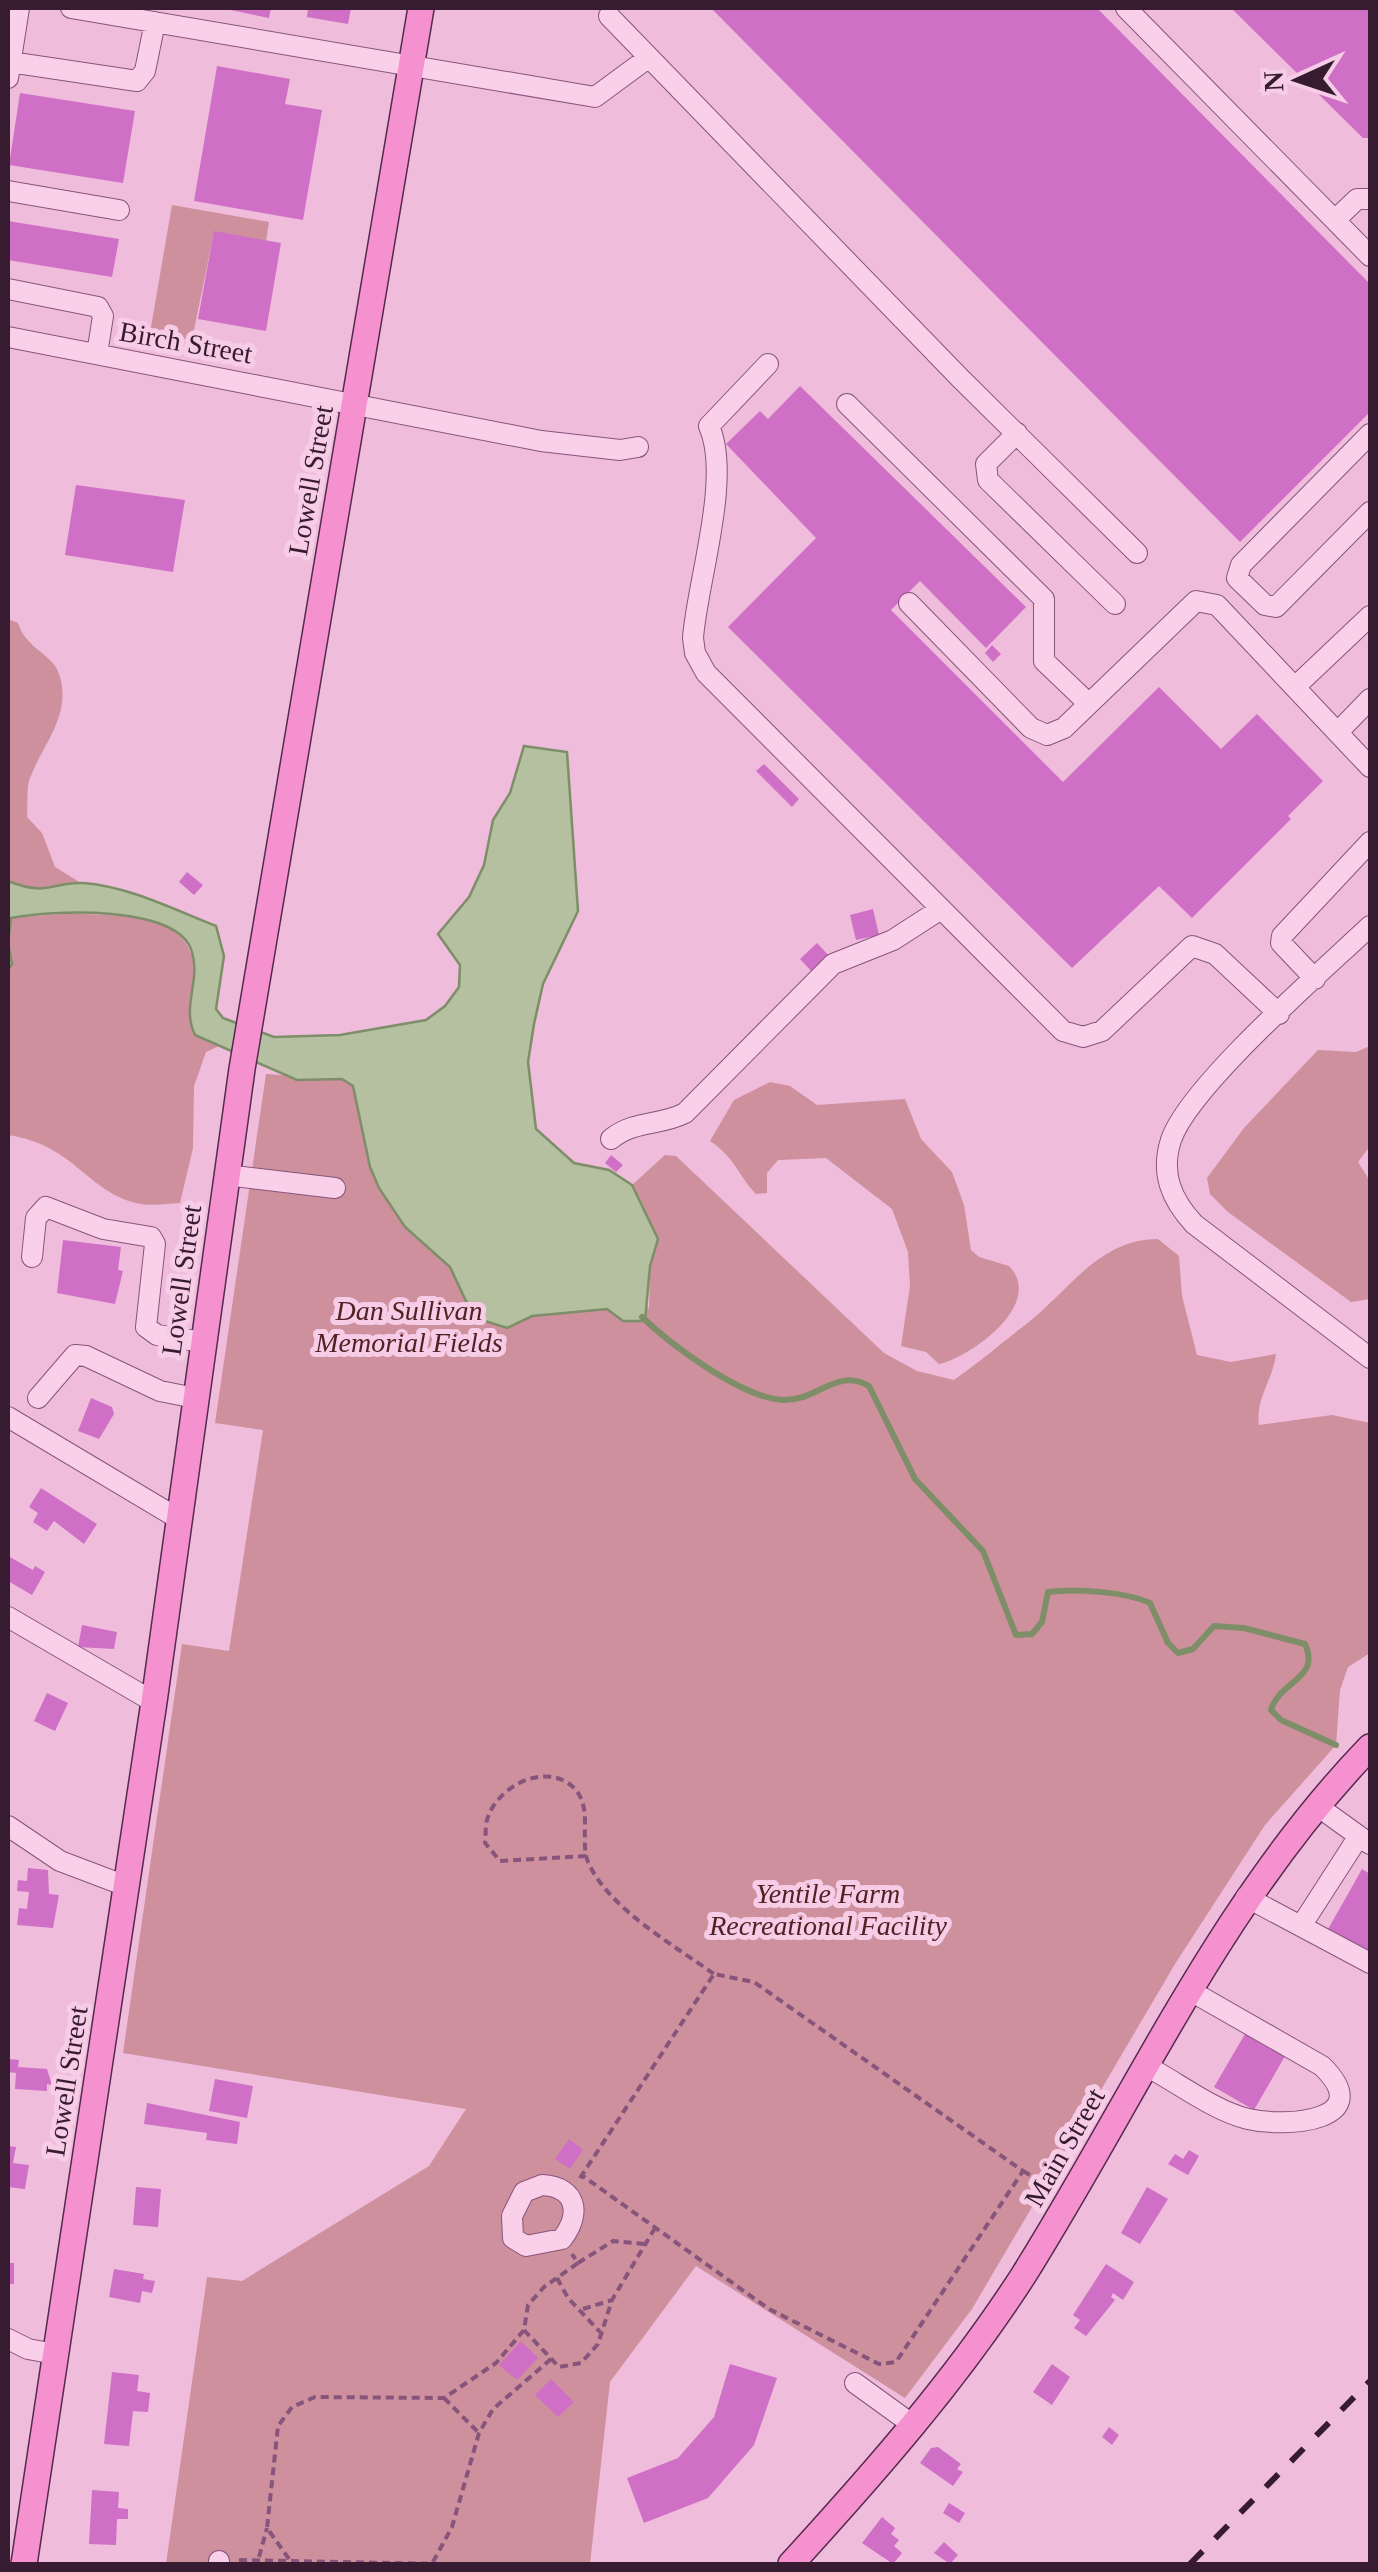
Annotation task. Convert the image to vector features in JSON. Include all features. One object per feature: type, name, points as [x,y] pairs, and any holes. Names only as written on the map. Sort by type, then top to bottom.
[{"type":"main road","name":"Lowell Street","points":[[24,2564],[154,1702],[250,1016],[420,8]]},
{"type":"main road","name":"Main Street","points":[[791,2564],[913,2425],[1003,2304],[1246,1897],[1316,1805],[1370,1747]]},
{"type":"street","points":[[18,8],[9,70],[140,80],[155,22]]},
{"type":"street","points":[[71,8],[596,97],[648,58]]},
{"type":"street","points":[[1126,8],[1370,256]]},
{"type":"street","points":[[609,16],[1137,553]]},
{"type":"street","points":[[8,192],[119,210]]},
{"type":"street","points":[[1335,220],[1357,199],[1370,199]]},
{"type":"street","points":[[8,289],[98,307],[103,316],[97,354]]},
{"type":"street","name":"Birch Street","points":[[8,338],[541,441],[620,450],[638,447]]},
{"type":"street","points":[[768,364],[709,426],[714,437],[714,504],[693,631],[695,653],[706,672],[1058,1027],[1076,1036],[1102,1032],[1192,946],[1215,954],[1279,1014]]},
{"type":"street","points":[[847,404],[1044,599],[1044,661],[1089,704]]},
{"type":"street","points":[[1017,433],[986,464],[988,480],[1115,604]]},
{"type":"street","points":[[1370,434],[1253,552],[1241,565],[1237,578],[1265,604],[1276,607],[1370,512]]},
{"type":"street","points":[[910,603],[1034,730],[1047,735],[1060,731],[1196,601],[1217,605],[1370,767]]},
{"type":"street","points":[[1296,688],[1370,616]]},
{"type":"street","points":[[1338,732],[1370,699]]},
{"type":"street","points":[[1315,979],[1281,944],[1282,936],[1370,842]]},
{"type":"street","points":[[611,1140],[632,1125],[664,1121],[686,1113],[833,964],[893,940],[941,908]]},
{"type":"street","points":[[1370,926],[1214,1080],[1175,1130],[1168,1151],[1168,1181],[1174,1201],[1194,1224],[1370,1358]]},
{"type":"street","points":[[226,1175],[335,1188]]},
{"type":"street","points":[[32,1258],[36,1218],[46,1207],[103,1229],[151,1237],[156,1244],[146,1327],[156,1335],[203,1342]]},
{"type":"street","points":[[38,1398],[74,1356],[86,1356],[160,1391],[195,1398]]},
{"type":"street","points":[[8,1416],[178,1520]]},
{"type":"street","points":[[8,1618],[154,1702]]},
{"type":"street","points":[[1301,1926],[1364,1840],[1316,1805]]},
{"type":"street","points":[[8,1826],[60,1862],[126,1886]]},
{"type":"street","points":[[1246,1897],[1370,1963]]},
{"type":"street","points":[[1146,2066],[1246,2119],[1308,2124],[1328,2118],[1340,2107],[1343,2091],[1336,2077],[1322,2066],[1190,1990]]},
{"type":"street","points":[[8,2339],[26,2349],[55,2354]]},
{"type":"street","points":[[855,2383],[913,2425]]},
{"type":"path","points":[[586,1856],[500,1861],[485,1843],[486,1818],[502,1796],[525,1778],[549,1776],[574,1787],[584,1808],[590,1867],[638,1921],[714,1974],[754,1982],[1023,2171],[1069,2198]]},
{"type":"path","points":[[714,1974],[582,2176],[769,2309],[879,2364],[896,2362],[1023,2171]]},
{"type":"path","points":[[524,2330],[559,2367],[581,2363],[602,2334],[612,2300],[655,2228]]},
{"type":"path","points":[[562,2239],[578,2264]]},
{"type":"path","points":[[258,2560],[267,2528],[278,2426],[292,2407],[315,2398],[444,2398],[496,2363],[524,2330],[528,2305],[557,2278],[613,2241],[630,2239],[646,2244]]},
{"type":"path","points":[[557,2278],[568,2298],[602,2334]]},
{"type":"path","points":[[582,2309],[612,2300]]},
{"type":"path","points":[[433,2562],[452,2527],[479,2433],[493,2410],[552,2359]]},
{"type":"path","points":[[444,2398],[479,2433]]},
{"type":"path","points":[[267,2528],[289,2558]]},
{"type":"path","points":[[219,2563],[289,2558],[448,2564]]},
{"type":"green space","points":[[172,205],[269,222],[266,241],[214,232],[192,340],[150,333]]},
{"type":"green space","points":[[8,619],[18,623],[27,640],[57,669],[62,691],[59,717],[29,782],[27,817],[42,833],[55,867],[81,883],[44,892],[8,881]]},
{"type":"green space","points":[[73,913],[152,921],[182,938],[191,954],[195,975],[191,1018],[195,1035],[219,1046],[206,1052],[194,1086],[193,1148],[180,1203],[132,1202],[102,1187],[48,1148],[8,1135],[10,918]]},
{"type":"green space","points":[[1370,1046],[1370,1146],[1358,1162],[1370,1181],[1370,1299],[1351,1302],[1228,1212],[1210,1194],[1207,1178],[1244,1128],[1318,1050],[1356,1052]]},
{"type":"green space","name":"Yentile Farm Recreational Facility","points":[[266,1074],[430,1085],[649,1309],[650,1266],[658,1239],[632,1185],[665,1155],[676,1156],[884,1353],[917,1371],[954,1380],[1029,1322],[1087,1268],[1119,1247],[1158,1239],[1179,1256],[1182,1296],[1197,1355],[1231,1362],[1276,1354],[1260,1407],[1259,1425],[1332,1415],[1370,1423],[1370,1653],[1348,1667],[1340,1690],[1336,1745],[1265,1825],[1175,1964],[972,2309],[905,2398],[696,2266],[610,2382],[590,2564],[166,2564],[207,2277],[242,2281],[429,2166],[466,2109],[123,2053],[182,1644],[229,1651],[263,1430],[215,1423]]},
{"type":"green space","points":[[770,1082],[790,1086],[817,1105],[905,1099],[921,1139],[952,1172],[964,1205],[971,1250],[979,1257],[1009,1266],[1018,1281],[1012,1311],[986,1339],[939,1364],[926,1352],[901,1346],[910,1286],[908,1252],[892,1209],[826,1158],[778,1160],[767,1173],[767,1193],[756,1194],[710,1141],[734,1100]]},
{"type":"shaded area","points":[[524,746],[567,752],[578,911],[543,984],[534,1024],[528,1062],[536,1129],[574,1163],[609,1170],[632,1185],[658,1239],[650,1266],[645,1321],[623,1321],[607,1309],[532,1316],[507,1328],[485,1321],[466,1301],[450,1267],[405,1227],[379,1188],[370,1167],[353,1086],[342,1079],[297,1080],[195,1035],[190,1014],[192,952],[182,936],[164,925],[111,914],[29,915],[11,918],[8,943],[8,881],[41,888],[72,883],[100,885],[216,926],[224,956],[216,1009],[223,1018],[274,1037],[340,1035],[426,1020],[445,1006],[459,987],[460,965],[438,934],[469,897],[484,865],[493,820],[510,793]]},
{"type":"building","points":[[221,8],[271,8],[269,18]]},
{"type":"building","points":[[308,8],[351,8],[348,24],[307,17]]},
{"type":"building","points":[[711,8],[1097,8],[1370,284],[1370,412],[1240,542]]},
{"type":"building","points":[[1231,8],[1370,8],[1370,138],[1363,138]]},
{"type":"building","points":[[217,66],[290,79],[285,104],[322,110],[303,220],[194,201]]},
{"type":"building","points":[[20,93],[135,111],[123,183],[9,165]]},
{"type":"building","points":[[8,221],[119,239],[112,277],[8,260]]},
{"type":"building","points":[[214,231],[281,243],[266,331],[198,319]]},
{"type":"building","points":[[800,386],[1026,607],[986,648],[920,581],[891,610],[1063,782],[1159,687],[1221,749],[1257,714],[1323,781],[1288,816],[1291,819],[1192,918],[1159,886],[1072,968],[728,627],[816,538],[726,444],[760,411],[768,419]]},
{"type":"building","points":[[76,485],[185,500],[173,572],[65,555]]},
{"type":"building","points":[[992,645],[1001,654],[993,662],[985,653]]},
{"type":"building","points":[[764,764],[799,799],[792,807],[756,771]]},
{"type":"building","points":[[187,872],[203,885],[194,895],[179,882]]},
{"type":"building","points":[[873,909],[879,935],[856,940],[850,915]]},
{"type":"building","points":[[817,943],[831,958],[814,974],[800,959]]},
{"type":"building","points":[[611,1155],[623,1165],[616,1172],[605,1163]]},
{"type":"building","points":[[63,1240],[121,1247],[118,1270],[123,1271],[115,1304],[57,1293]]},
{"type":"building","points":[[91,1398],[112,1407],[114,1414],[99,1439],[78,1431]]},
{"type":"building","points":[[41,1488],[97,1524],[84,1544],[54,1521],[47,1531],[33,1522],[38,1513],[29,1507]]},
{"type":"building","points":[[8,1556],[45,1572],[32,1595],[8,1581]]},
{"type":"building","points":[[82,1625],[117,1632],[114,1649],[78,1647]]},
{"type":"building","points":[[47,1693],[68,1703],[55,1731],[34,1721]]},
{"type":"building","points":[[28,1868],[48,1870],[49,1894],[59,1895],[53,1928],[17,1925],[19,1908],[27,1909],[29,1892],[17,1891],[18,1880],[27,1881]]},
{"type":"building","points":[[1362,1869],[1370,1874],[1370,1956],[1327,1931]]},
{"type":"building","points":[[1245,2034],[1285,2056],[1254,2110],[1214,2087]]},
{"type":"building","points":[[8,2059],[19,2060],[18,2067],[47,2069],[52,2085],[47,2084],[47,2091],[15,2089],[16,2073],[8,2072]]},
{"type":"building","points":[[215,2079],[253,2086],[247,2118],[209,2111]]},
{"type":"building","points":[[147,2103],[240,2122],[237,2144],[206,2140],[207,2133],[144,2124]]},
{"type":"building","points":[[569,2139],[583,2150],[570,2169],[555,2159]]},
{"type":"building","points":[[8,2146],[16,2147],[13,2163],[29,2165],[25,2189],[8,2187]]},
{"type":"building","points":[[1189,2150],[1199,2156],[1188,2175],[1168,2164],[1175,2154],[1183,2159]]},
{"type":"building","points":[[136,2187],[161,2189],[158,2227],[133,2225]]},
{"type":"building","points":[[1147,2187],[1168,2199],[1140,2244],[1121,2233]]},
{"type":"building","points":[[8,2263],[14,2263],[14,2284],[8,2284]]},
{"type":"building","points":[[1106,2264],[1134,2282],[1123,2300],[1113,2293],[1111,2297],[1115,2300],[1086,2336],[1074,2328],[1080,2320],[1073,2315]]},
{"type":"building","points":[[114,2269],[144,2274],[143,2279],[155,2281],[152,2293],[142,2291],[140,2303],[109,2297]]},
{"type":"building","points":[[521,2341],[538,2358],[517,2380],[499,2365]]},
{"type":"building","points":[[730,2364],[777,2378],[754,2445],[708,2498],[644,2523],[627,2478],[678,2458],[714,2417]]},
{"type":"building","points":[[1052,2364],[1070,2377],[1052,2405],[1033,2392]]},
{"type":"building","points":[[112,2372],[139,2375],[137,2391],[150,2393],[148,2412],[133,2411],[129,2446],[104,2444]]},
{"type":"building","points":[[551,2379],[574,2402],[558,2417],[535,2395]]},
{"type":"building","points":[[1109,2427],[1119,2435],[1112,2445],[1102,2437]]},
{"type":"building","points":[[938,2447],[961,2464],[957,2469],[963,2472],[953,2486],[920,2463],[931,2448]]},
{"type":"building","points":[[92,2490],[119,2492],[118,2508],[128,2509],[128,2519],[117,2519],[116,2545],[89,2544]]},
{"type":"building","points":[[949,2503],[965,2513],[959,2523],[943,2513]]},
{"type":"building","points":[[882,2517],[895,2528],[891,2534],[899,2540],[894,2546],[902,2553],[893,2564],[862,2543]]},
{"type":"building","points":[[944,2542],[958,2555],[950,2564],[934,2553]]},
{"type":"waterway","points":[[642,1317],[708,1368],[765,1397],[794,1399],[846,1380],[869,1386],[915,1479],[983,1551],[1016,1635],[1032,1634],[1042,1622],[1048,1592],[1085,1591],[1150,1603],[1168,1643],[1178,1653],[1193,1649],[1214,1626],[1244,1628],[1305,1644],[1308,1665],[1271,1710],[1281,1720],[1336,1745]]},
{"type":"railway","points":[[1190,2564],[1370,2381]]},
{"type":"park label","name":"Dan Sullivan Memorial Fields","points":[[409,1326]]}]
